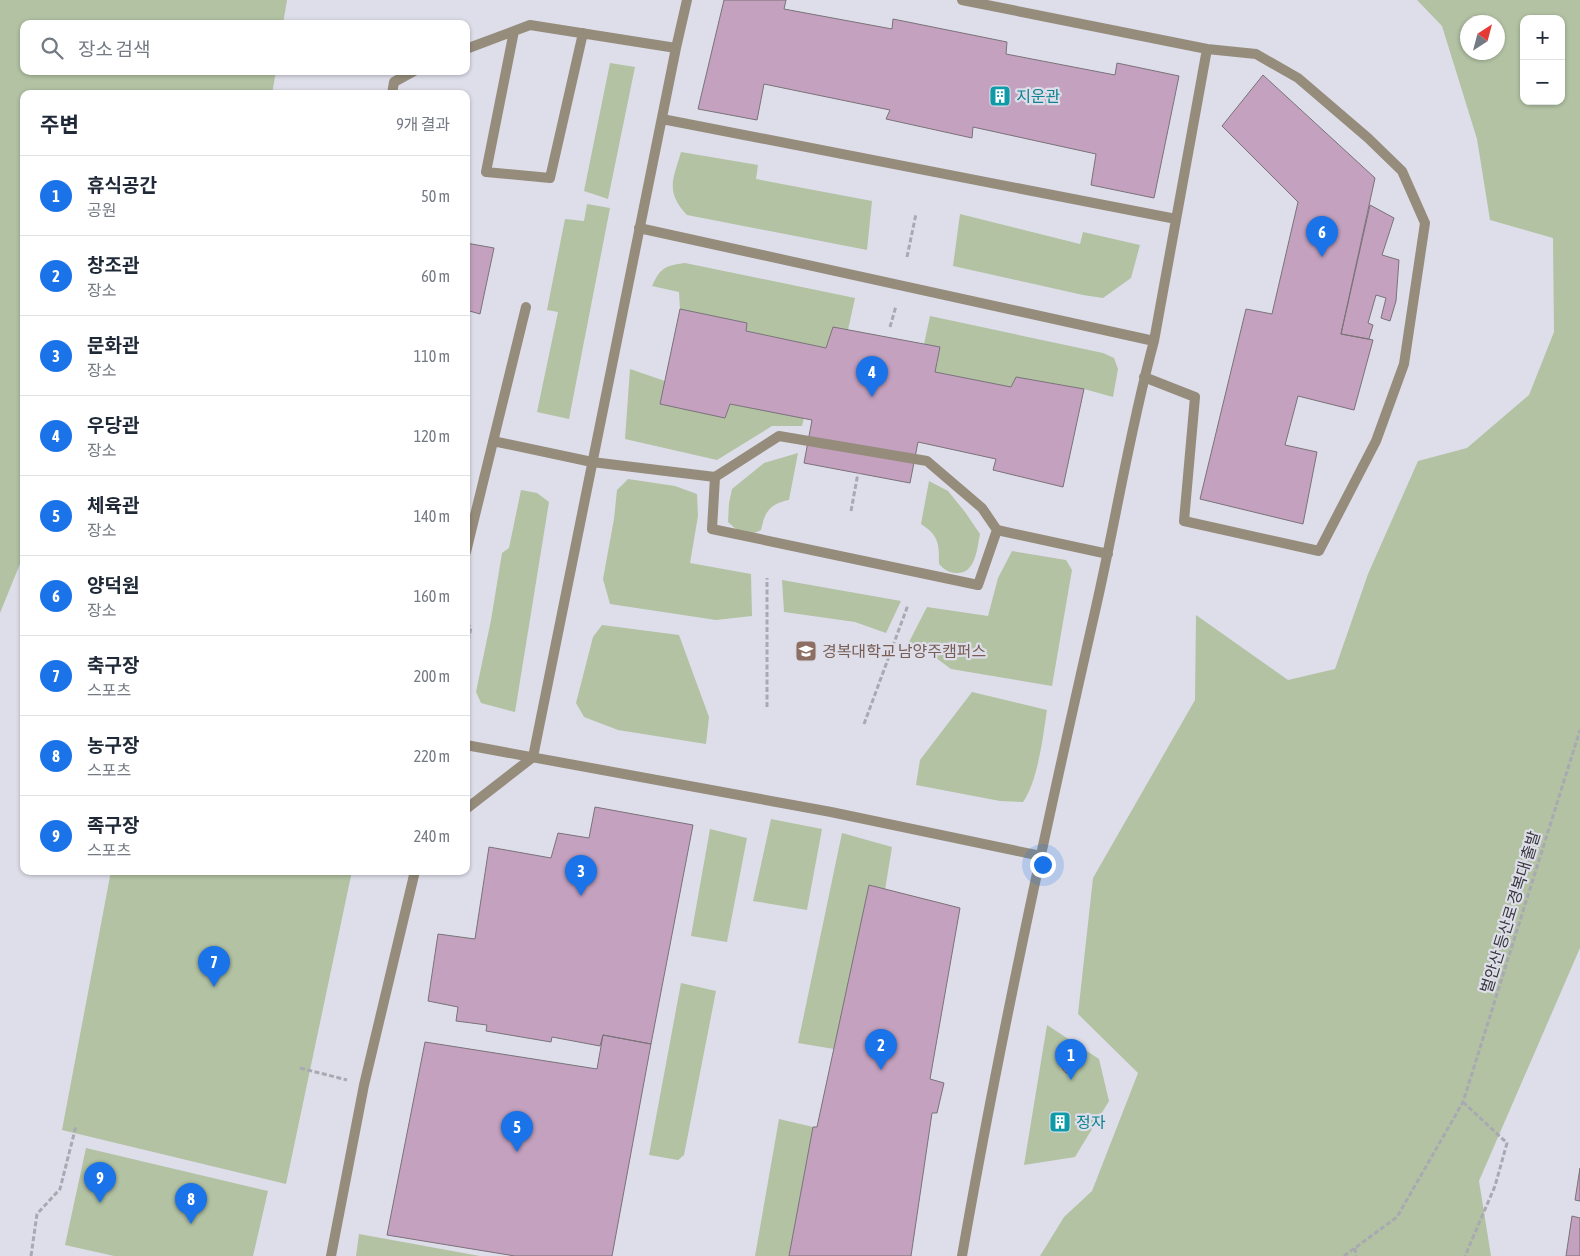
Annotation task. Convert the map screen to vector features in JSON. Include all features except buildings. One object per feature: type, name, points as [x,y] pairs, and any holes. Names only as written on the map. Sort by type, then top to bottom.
[{"type":"lane","points":[[470,806],[533,757],[639,228],[687,0]]},
{"type":"lane","points":[[962,0],[1207,49],[1256,54],[1298,78],[1368,138],[1402,171],[1425,222],[1404,364],[1376,441],[1319,550],[1184,521],[1195,397],[1144,377]]},
{"type":"lane","points":[[470,48],[530,25],[676,48]]},
{"type":"lane","points":[[514,32],[486,172],[550,178],[583,33]]},
{"type":"lane","points":[[962,1256],[981,1148],[1041,856],[1108,554],[1144,377],[1154,341],[1207,49]]},
{"type":"lane","points":[[393,90],[394,82],[407,75]]},
{"type":"lane","points":[[662,119],[1176,219]]},
{"type":"lane","points":[[639,228],[1154,341]]},
{"type":"lane","points":[[470,536],[526,307]]},
{"type":"lane","points":[[493,441],[592,462],[715,477],[779,436],[927,462],[982,508],[997,530],[1108,554]]},
{"type":"lane","points":[[715,477],[712,529],[978,586],[997,530]]},
{"type":"lane","points":[[470,746],[831,812],[1041,856]]},
{"type":"lane","points":[[331,1256],[364,1085],[414,875]]},
{"type":"path","points":[[907,257],[916,214]]},
{"type":"path","points":[[890,327],[896,306]]},
{"type":"path","points":[[852,511],[858,473]]},
{"type":"path","points":[[767,706],[768,578]]},
{"type":"path","points":[[864,724],[908,605]]},
{"type":"path","name":"벌안산 등산로 경복대 출발","points":[[1344,1256],[1397,1217],[1463,1102],[1580,730]]},
{"type":"path","points":[[300,1068],[364,1085]]},
{"type":"path","points":[[1463,1102],[1508,1143],[1495,1186],[1465,1256]]},
{"type":"path","points":[[31,1256],[37,1214],[60,1190],[76,1126]]},
{"type":"path","points":[[1355,1248],[1356,1256]]},
{"type":"green space","points":[[0,0],[287,0],[284,20],[20,20],[20,75],[275,75],[273,90],[20,90],[20,564],[0,613]]},
{"type":"green space","points":[[1417,0],[1580,0],[1580,948],[1479,1181],[1491,1256],[1040,1256],[1064,1217],[1092,1191],[1138,1073],[1078,1014],[1093,878],[1195,700],[1196,615],[1288,680],[1335,669],[1368,574],[1418,461],[1467,448],[1529,395],[1554,332],[1553,238],[1490,220],[1477,139],[1442,26]]},
{"type":"green space","points":[[610,63],[635,67],[608,199],[584,191]]},
{"type":"green space","points":[[681,152],[758,165],[756,179],[872,201],[867,250],[687,215],[680,207],[673,192],[674,178]]},
{"type":"green space","points":[[587,204],[610,208],[569,419],[537,412],[558,312],[547,310],[565,219],[584,221]]},
{"type":"green space","points":[[960,214],[1080,244],[1083,232],[1140,245],[1131,278],[1103,298],[1083,295],[953,266]]},
{"type":"green space","points":[[685,263],[855,298],[848,330],[833,327],[826,348],[746,331],[747,323],[680,309],[679,292],[652,286],[664,268]]},
{"type":"green space","points":[[930,316],[1103,353],[1114,358],[1118,369],[1113,397],[1084,389],[1016,377],[1011,387],[935,372],[940,347],[924,344]]},
{"type":"green space","points":[[630,369],[665,381],[725,418],[730,404],[804,418],[802,426],[772,426],[717,460],[625,439]]},
{"type":"green space","points":[[798,453],[789,500],[777,504],[769,510],[764,518],[761,530],[747,534],[736,529],[728,522],[732,489],[764,463]]},
{"type":"green space","points":[[628,479],[675,486],[697,494],[698,516],[690,563],[751,574],[752,616],[716,620],[610,604],[603,579],[614,519],[617,490]]},
{"type":"green space","points":[[929,481],[948,491],[980,534],[974,560],[967,570],[962,572],[950,572],[939,564],[939,551],[935,536],[921,524]]},
{"type":"green space","points":[[521,490],[537,493],[549,502],[515,712],[481,703],[476,692],[491,620],[502,553],[509,548]]},
{"type":"green space","points":[[1012,551],[1066,560],[1072,570],[1052,686],[951,669],[920,646],[909,642],[927,607],[988,616],[998,578]]},
{"type":"green space","points":[[782,580],[901,601],[886,633],[855,622],[784,612]]},
{"type":"green space","points":[[602,625],[679,635],[709,717],[706,744],[618,730],[584,717],[576,703],[593,637]]},
{"type":"green space","points":[[972,692],[1047,710],[1036,771],[1023,802],[1000,801],[916,785],[920,760]]},
{"type":"green space","points":[[771,819],[822,829],[807,910],[753,901]]},
{"type":"green space","points":[[710,829],[747,838],[727,942],[691,936]]},
{"type":"green space","points":[[842,833],[892,847],[885,890],[834,1049],[798,1043]]},
{"type":"green space","points":[[110,875],[351,875],[286,1184],[62,1130]]},
{"type":"green space","points":[[681,983],[716,991],[684,1155],[678,1160],[649,1155]]},
{"type":"green space","points":[[1047,1025],[1099,1059],[1109,1101],[1075,1157],[1024,1165]]},
{"type":"green space","points":[[779,1119],[813,1127],[789,1256],[755,1256]]},
{"type":"green space","points":[[86,1148],[268,1191],[253,1256],[114,1256],[65,1245]]},
{"type":"green space","points":[[359,1234],[480,1256],[356,1256]]},
{"type":"place","name":"지운관","points":[[1000,96]]},
{"type":"place","name":"양덕원","points":[[1322,257]]},
{"type":"place","name":"우당관","points":[[872,397]]},
{"type":"place","name":"경복대학교 남양주캠퍼스","points":[[806,651]]},
{"type":"place","name":"문화관","points":[[581,896]]},
{"type":"place","name":"축구장","points":[[214,987]]},
{"type":"place","name":"창조관","points":[[881,1070]]},
{"type":"place","name":"휴식공간","points":[[1071,1080]]},
{"type":"place","name":"정자","points":[[1060,1122]]},
{"type":"place","name":"체육관","points":[[517,1152]]},
{"type":"place","name":"족구장","points":[[100,1203]]},
{"type":"place","name":"농구장","points":[[191,1224]]}]
